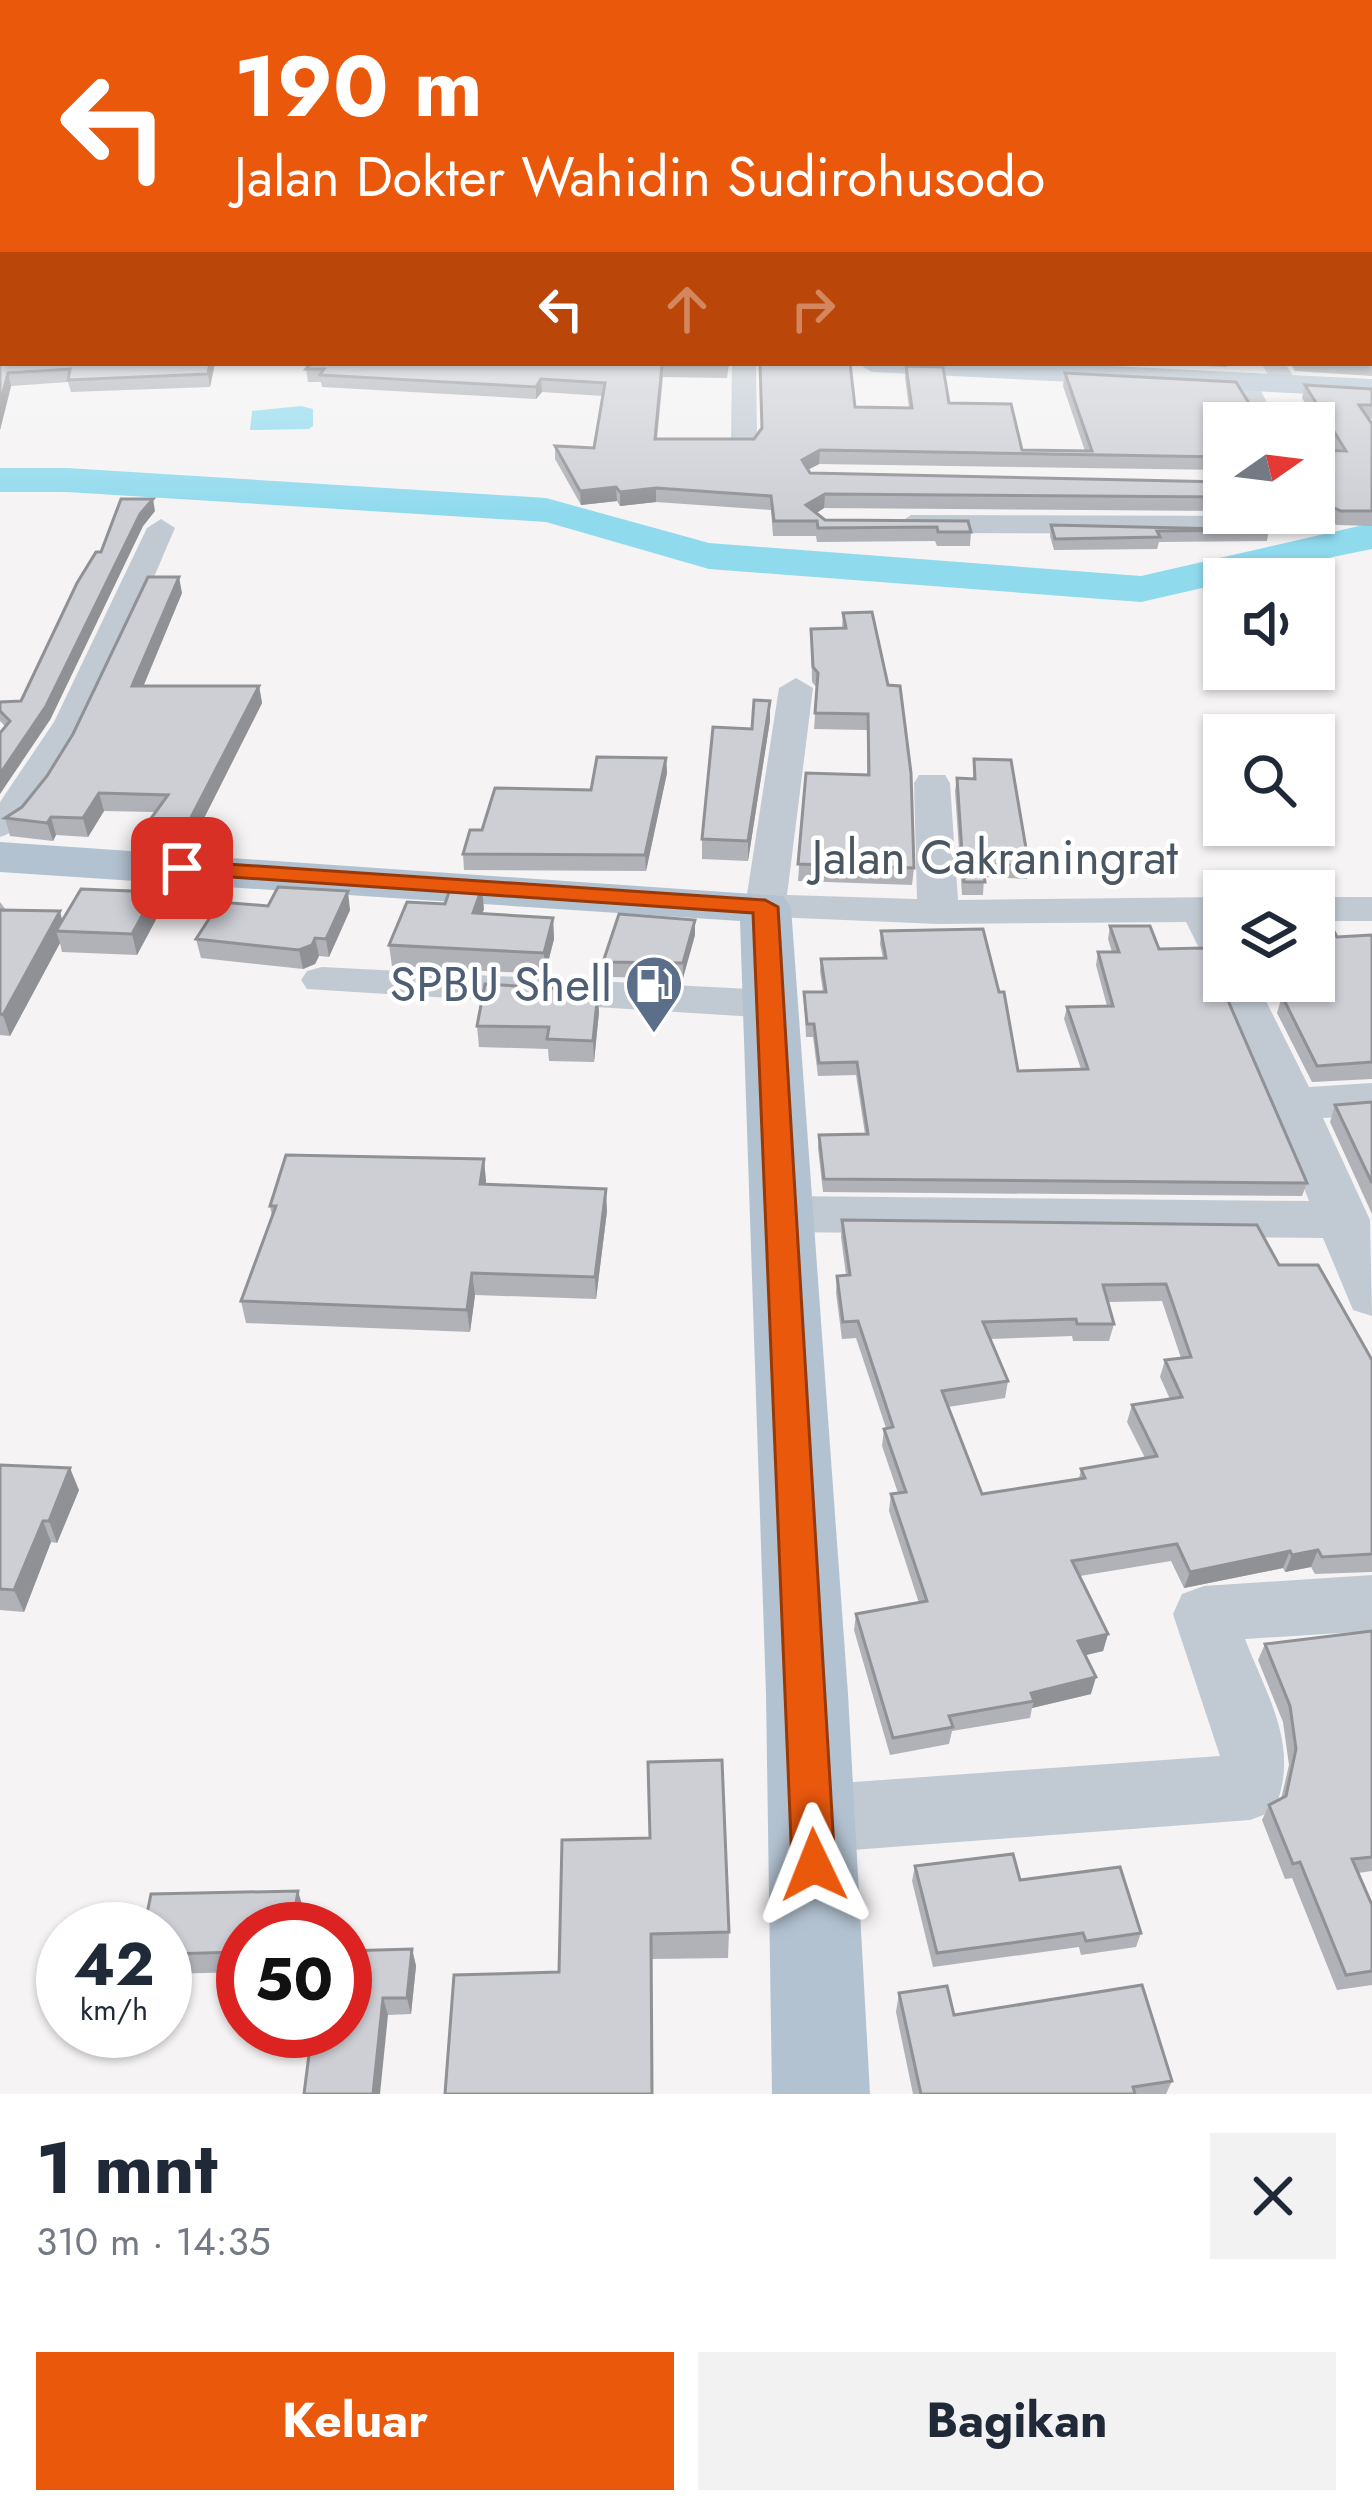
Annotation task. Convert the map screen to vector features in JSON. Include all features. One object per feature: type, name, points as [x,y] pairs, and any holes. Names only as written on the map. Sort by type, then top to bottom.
[{"type":"main road","points":[[977,366],[1245,382],[1279,374],[1372,388]]},
{"type":"main road","points":[[0,857],[765,907],[812,1819],[821,2094]]},
{"type":"street","points":[[744,366],[744,441]]},
{"type":"street","points":[[1245,382],[1255,402]]},
{"type":"street","points":[[903,516],[1067,511],[1203,519]]},
{"type":"street","points":[[0,826],[42,773],[72,721],[161,528]]},
{"type":"street","points":[[765,907],[796,688]]},
{"type":"street","points":[[0,772],[42,773]]},
{"type":"street","points":[[932,783],[938,912]]},
{"type":"street","name":"Jalan Cakraningrat","points":[[765,907],[938,912],[1203,909]]},
{"type":"street","points":[[1335,909],[1372,909]]},
{"type":"street","points":[[322,980],[770,1004]]},
{"type":"street","points":[[1245,1002],[1345,1220],[1372,1296]]},
{"type":"street","points":[[1294,1104],[1372,1099]]},
{"type":"street","points":[[781,1214],[1345,1220]]},
{"type":"street","points":[[812,1819],[1242,1790],[1254,1779],[1254,1749],[1204,1614],[1372,1603]]},
{"type":"water","points":[[313,409],[309,429],[250,430],[252,411]]},
{"type":"building","points":[[0,366],[209,366],[208,374],[68,380],[70,369],[8,373],[0,404]]},
{"type":"building","points":[[662,366],[655,439],[754,439],[762,428],[760,366],[850,366],[855,407],[912,408],[906,366],[943,367],[949,403],[1011,404],[1022,450],[1092,451],[1065,373],[1236,382],[1248,402],[1203,402],[1203,457],[820,450],[802,460],[810,473],[1203,482],[1203,497],[825,494],[806,505],[825,520],[968,521],[971,532],[938,532],[937,527],[818,528],[817,521],[774,521],[771,496],[656,488],[580,491],[555,446],[594,448],[605,383],[541,379],[536,387],[320,375],[324,369],[306,369]]},
{"type":"building","points":[[1305,385],[1372,389],[1372,405],[1359,405],[1372,424],[1372,511],[1335,508],[1335,451],[1346,451],[1335,433],[1335,402],[1316,402]]},
{"type":"building","points":[[121,499],[153,499],[140,514],[46,706],[0,774],[0,733],[10,721],[0,711],[0,702],[21,701],[77,583],[96,552],[101,552]]},
{"type":"building","points":[[1051,525],[1203,528],[1157,531],[1160,537],[1055,539]]},
{"type":"building","points":[[148,577],[179,577],[132,686],[259,686],[184,831],[144,828],[168,795],[99,793],[83,818],[51,817],[47,823],[5,818],[22,807],[73,734]]},
{"type":"building","points":[[872,612],[888,685],[900,686],[911,773],[914,868],[798,864],[806,773],[869,775],[868,714],[815,713],[818,673],[813,667],[811,629],[846,628],[843,613]]},
{"type":"building","points":[[754,700],[770,701],[748,841],[702,839],[713,727],[752,729]]},
{"type":"building","points":[[597,757],[666,758],[645,855],[463,854],[470,830],[482,830],[495,788],[591,790]]},
{"type":"building","points":[[974,759],[1011,760],[1029,866],[982,864],[985,882],[964,882],[957,778],[975,779]]},
{"type":"building","points":[[451,886],[482,888],[473,913],[553,918],[544,953],[389,945],[407,902],[445,904]]},
{"type":"building","points":[[278,887],[348,891],[326,939],[315,938],[312,945],[299,950],[196,939],[220,902],[268,906]]},
{"type":"building","points":[[81,889],[155,892],[132,934],[56,931]]},
{"type":"building","points":[[0,910],[60,911],[3,1015],[0,1014]]},
{"type":"building","points":[[619,914],[695,920],[683,963],[603,962]]},
{"type":"building","points":[[1110,926],[1150,926],[1159,949],[1203,948],[1203,1002],[1229,1002],[1307,1183],[824,1179],[819,1135],[868,1134],[857,1062],[819,1063],[814,1024],[807,1024],[804,992],[826,992],[821,959],[886,958],[881,931],[983,929],[999,992],[1004,992],[1018,1071],[1088,1069],[1067,1007],[1113,1006],[1098,952],[1119,952]]},
{"type":"building","points":[[1335,933],[1337,937],[1372,935],[1372,1062],[1317,1066],[1285,1002],[1335,1002]]},
{"type":"building","points":[[485,984],[598,991],[593,1041],[547,1039],[549,1027],[477,1026]]},
{"type":"building","points":[[1372,1102],[1372,1183],[1335,1105]]},
{"type":"building","points":[[286,1155],[484,1159],[480,1184],[606,1189],[595,1277],[472,1273],[467,1310],[241,1301],[276,1206],[270,1206]]},
{"type":"building","points":[[842,1220],[1257,1225],[1279,1265],[1318,1265],[1372,1360],[1372,1554],[1322,1557],[1318,1550],[1292,1555],[1290,1551],[1190,1572],[1177,1544],[1072,1561],[1108,1634],[1078,1641],[1096,1677],[1031,1693],[1034,1701],[949,1716],[953,1727],[893,1738],[856,1614],[927,1601],[891,1494],[906,1492],[884,1429],[893,1427],[858,1321],[843,1322],[837,1276],[850,1275]],"holes":[[[1166,1284],[1191,1357],[1165,1360],[1182,1397],[1132,1405],[1157,1456],[1081,1469],[1085,1478],[982,1494],[942,1391],[1008,1381],[983,1322],[1076,1319],[1077,1324],[1114,1324],[1103,1285]]]},
{"type":"building","points":[[0,1465],[70,1468],[14,1590],[0,1589]]},
{"type":"building","points":[[1372,1631],[1372,1857],[1352,1859],[1372,1905],[1372,1971],[1346,1975],[1300,1862],[1293,1864],[1269,1805],[1286,1796],[1296,1749],[1290,1706],[1265,1644]]},
{"type":"building","points":[[722,1760],[729,1932],[651,1934],[652,2094],[445,2094],[454,1975],[559,1972],[562,1840],[650,1838],[648,1762]]},
{"type":"building","points":[[1013,1854],[1020,1880],[1120,1867],[1141,1933],[1086,1941],[1083,1933],[937,1953],[915,1866]]},
{"type":"building","points":[[298,1891],[296,1902],[216,1902],[216,1953],[192,1953],[192,1902],[149,1902],[151,1894]]},
{"type":"building","points":[[412,1949],[407,1998],[383,1998],[373,2094],[304,2094],[309,2058],[372,2058],[372,1950]]},
{"type":"building","points":[[1142,1985],[1172,2081],[1133,2087],[1135,2094],[921,2094],[899,1993],[947,1986],[954,2015]]},
{"type":"waterway","points":[[0,480],[67,480],[546,510],[709,556],[1141,589],[1372,536]]},
{"type":"place","name":"SPBU Shell","points":[[654,1035]]},
{"type":"route","points":[[182,868],[765,907],[814,1865]]}]
